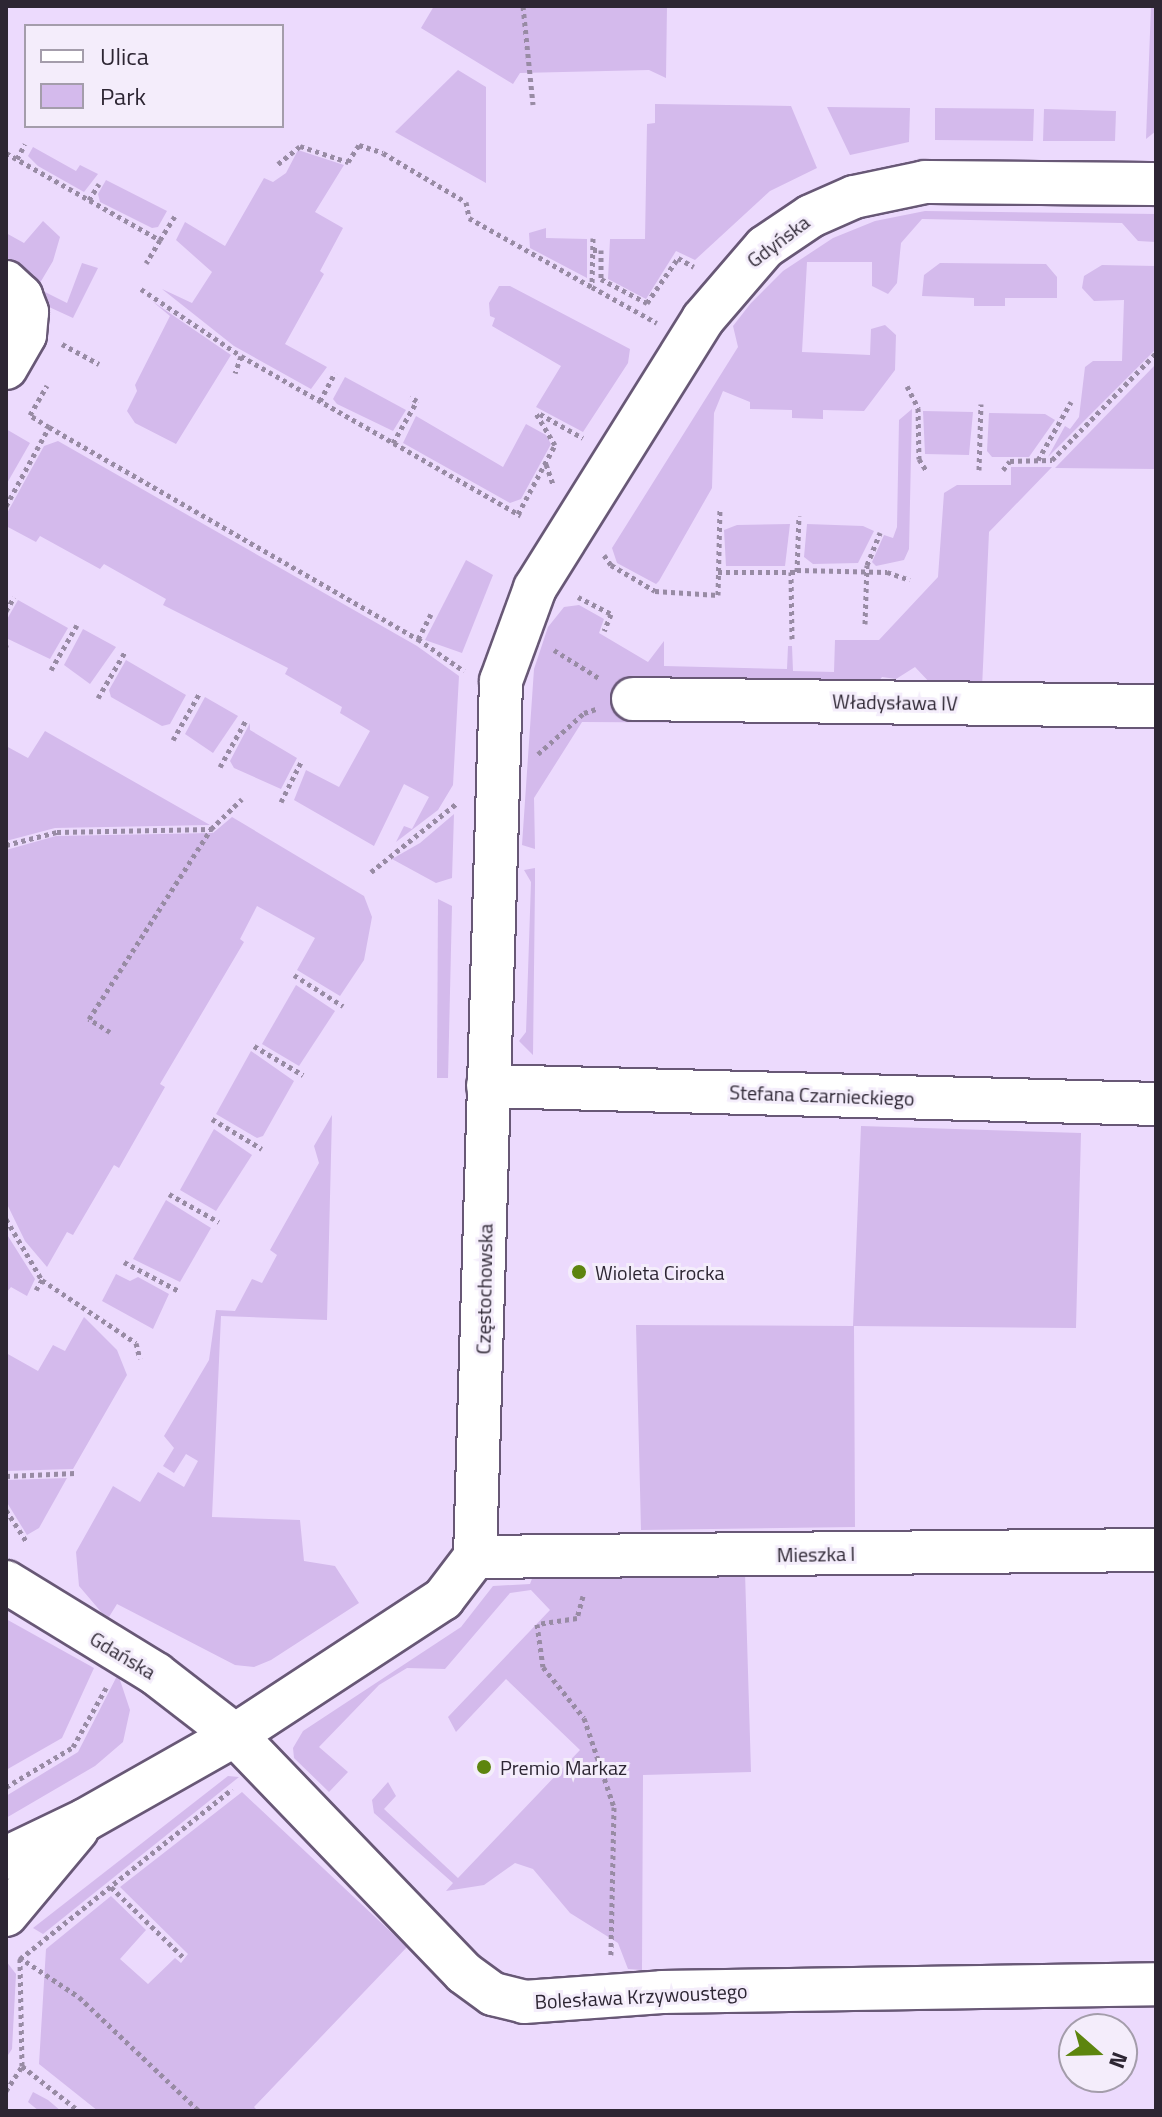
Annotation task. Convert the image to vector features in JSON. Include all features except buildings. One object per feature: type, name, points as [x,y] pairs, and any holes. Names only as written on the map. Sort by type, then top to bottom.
[{"type":"street","name":"Gdyńska","points":[[553,558],[726,286],[765,247],[811,216],[854,197],[925,182],[1156,184]]},
{"type":"street","points":[[6,282],[21,296],[27,312],[25,335],[6,368]]},
{"type":"street","name":"Częstochowska","points":[[475,1557],[497,706],[515,631],[553,558]]},
{"type":"street","name":"Władysława IV","points":[[633,699],[1156,706]]},
{"type":"street","name":"Stefana Czarnieckiego","points":[[488,1086],[1156,1104]]},
{"type":"street","name":"Mieszka I","points":[[475,1557],[1156,1550]]},
{"type":"street","points":[[6,1858],[85,1820],[235,1735],[443,1599],[475,1557]]},
{"type":"street","name":"Gdańska","points":[[6,1582],[156,1674],[235,1735]]},
{"type":"street","name":"Bolesława Krzywoustego","points":[[235,1735],[464,1973],[493,1994],[524,2002],[610,1997],[1156,1984]]},
{"type":"street","points":[[6,1915],[85,1820]]},
{"type":"path","points":[[523,6],[533,104]]},
{"type":"path","points":[[17,159],[25,144]]},
{"type":"path","points":[[278,164],[300,146],[348,162],[359,145],[383,153],[466,202],[469,218],[657,324]]},
{"type":"path","points":[[6,153],[160,240]]},
{"type":"path","points":[[89,200],[99,184]]},
{"type":"path","points":[[146,263],[175,216]]},
{"type":"path","points":[[592,287],[593,238]]},
{"type":"path","points":[[593,250],[601,250],[601,279],[647,303],[678,258],[694,267]]},
{"type":"path","points":[[141,289],[241,356],[519,515],[555,445],[553,435],[535,412],[584,438]]},
{"type":"path","points":[[1003,470],[1010,461],[1052,460],[1156,353]]},
{"type":"path","points":[[235,373],[241,356]]},
{"type":"path","points":[[320,401],[335,373]]},
{"type":"path","points":[[907,386],[918,408],[919,459],[926,470]]},
{"type":"path","points":[[44,391],[30,415],[418,639],[472,676]]},
{"type":"path","points":[[393,443],[417,401],[410,397]]},
{"type":"path","points":[[1038,460],[1071,402]]},
{"type":"path","points":[[979,470],[981,404]]},
{"type":"path","points":[[6,506],[49,427]]},
{"type":"path","points":[[546,463],[554,485]]},
{"type":"path","points":[[604,546],[611,565],[655,591],[718,595],[720,508]]},
{"type":"path","points":[[792,639],[799,516]]},
{"type":"path","points":[[865,624],[867,572],[880,533]]},
{"type":"path","points":[[718,572],[867,572],[910,580]]},
{"type":"path","points":[[6,611],[14,597]]},
{"type":"path","points":[[573,597],[611,614],[604,631]]},
{"type":"path","points":[[418,639],[431,614]]},
{"type":"path","points":[[51,670],[77,625]]},
{"type":"path","points":[[549,647],[633,699]]},
{"type":"path","points":[[98,698],[125,652]]},
{"type":"path","points":[[173,740],[199,694]]},
{"type":"path","points":[[529,758],[584,713],[633,699]]},
{"type":"path","points":[[220,767],[246,720]]},
{"type":"path","points":[[281,802],[302,760]]},
{"type":"path","points":[[110,1032],[89,1019],[211,829],[242,799]]},
{"type":"path","points":[[371,872],[461,800]]},
{"type":"path","points":[[6,845],[57,832],[211,829]]},
{"type":"path","points":[[294,975],[343,1006]]},
{"type":"path","points":[[254,1046],[303,1075]]},
{"type":"path","points":[[212,1119],[262,1149]]},
{"type":"path","points":[[169,1194],[219,1222]]},
{"type":"path","points":[[6,1219],[42,1280],[136,1343],[140,1359]]},
{"type":"path","points":[[124,1262],[179,1291]]},
{"type":"path","points":[[36,1290],[42,1280]]},
{"type":"path","points":[[6,1476],[75,1473]]},
{"type":"path","points":[[6,1510],[26,1541]]},
{"type":"path","points":[[593,1556],[577,1618],[537,1624],[543,1667],[584,1718],[614,1807],[610,1997]]},
{"type":"path","points":[[20,1959],[237,1785]]},
{"type":"path","points":[[111,1887],[185,1959]]},
{"type":"path","points":[[6,2091],[22,2066],[20,1959]]},
{"type":"path","points":[[20,1959],[79,1997],[199,2111]]},
{"type":"path","points":[[22,2066],[79,2111]]},
{"type":"green space","points":[[434,6],[667,6],[666,78],[649,70],[520,73],[513,84],[421,28]]},
{"type":"green space","points":[[1151,6],[1156,6],[1156,131],[1146,139]]},
{"type":"green space","points":[[458,70],[486,87],[486,183],[395,132]]},
{"type":"green space","points":[[655,104],[791,106],[817,168],[770,191],[695,260],[676,251],[646,299],[608,279],[610,239],[645,239],[647,124],[655,123]]},
{"type":"green space","points":[[827,107],[910,108],[909,142],[850,155]]},
{"type":"green space","points":[[935,108],[1034,109],[1033,141],[935,140]]},
{"type":"green space","points":[[1044,109],[1116,111],[1115,141],[1043,141]]},
{"type":"green space","points":[[33,147],[76,171],[80,165],[98,174],[84,192],[38,166],[28,156]]},
{"type":"green space","points":[[298,150],[344,165],[315,212],[343,228],[320,271],[324,274],[285,344],[327,367],[311,389],[234,346],[162,289],[192,303],[212,272],[176,240],[185,222],[225,246],[264,178],[273,182],[286,173]]},
{"type":"green space","points":[[106,180],[167,211],[158,227],[152,228],[100,202],[98,194]]},
{"type":"green space","points":[[925,211],[1156,214],[1156,242],[1138,241],[1122,223],[922,219],[901,243],[897,283],[888,294],[872,286],[872,262],[807,262],[802,352],[870,355],[871,329],[885,325],[896,335],[895,370],[864,411],[823,410],[823,419],[792,418],[792,410],[750,409],[750,402],[723,391],[714,413],[712,488],[659,581],[656,584],[617,563],[612,548],[738,347],[733,326],[751,303],[783,271],[833,238],[875,221]]},
{"type":"green space","points":[[43,221],[60,237],[53,261],[37,288],[67,303],[82,263],[98,268],[73,318],[36,301],[6,267],[6,233],[24,243]]},
{"type":"green space","points":[[546,228],[546,238],[587,239],[587,278],[530,248],[529,233]]},
{"type":"green space","points":[[940,263],[1046,264],[1057,277],[1057,298],[1005,298],[1005,306],[974,306],[974,298],[922,296],[924,275]]},
{"type":"green space","points":[[1102,265],[1156,266],[1156,349],[1048,457],[1065,426],[1070,429],[1079,417],[1085,367],[1093,361],[1122,361],[1124,300],[1094,301],[1082,288],[1084,276]]},
{"type":"green space","points":[[499,286],[510,286],[630,349],[628,363],[583,432],[536,407],[561,366],[492,326],[495,318],[490,316],[489,303]]},
{"type":"green space","points":[[152,301],[231,355],[176,444],[135,423],[127,411],[137,391],[135,385],[170,316]]},
{"type":"green space","points":[[1156,364],[1156,469],[1055,468]]},
{"type":"green space","points":[[345,377],[406,410],[393,431],[337,404],[333,399]]},
{"type":"green space","points":[[912,409],[909,549],[904,560],[876,566],[872,562],[884,535],[893,538],[897,527],[899,420]]},
{"type":"green space","points":[[923,411],[973,412],[969,455],[925,454]]},
{"type":"green space","points":[[989,413],[1045,414],[1055,420],[1029,457],[992,457],[987,451]]},
{"type":"green space","points":[[416,416],[503,467],[526,424],[546,435],[551,444],[521,499],[510,503],[403,443]]},
{"type":"green space","points":[[6,429],[30,443],[6,485]]},
{"type":"green space","points":[[58,441],[417,646],[459,676],[453,785],[438,810],[396,842],[404,826],[412,829],[429,797],[404,784],[374,846],[294,800],[306,770],[339,787],[370,731],[340,713],[342,707],[285,674],[288,668],[163,605],[166,599],[104,564],[100,569],[40,536],[36,542],[6,526],[6,515],[44,446]]},
{"type":"green space","points":[[1011,467],[1052,467],[989,532],[982,688],[933,686],[915,667],[896,679],[882,677],[874,687],[768,718],[768,723],[582,722],[534,798],[535,849],[522,845],[534,669],[548,627],[564,607],[579,605],[604,619],[599,633],[648,662],[664,641],[664,666],[787,669],[788,646],[792,646],[793,671],[834,672],[835,640],[879,640],[938,577],[944,493],[957,485],[1011,485]]},
{"type":"green space","points":[[790,524],[785,566],[726,566],[724,530],[737,525]]},
{"type":"green space","points":[[807,524],[863,526],[874,531],[858,563],[813,564],[804,557]]},
{"type":"green space","points":[[466,560],[493,575],[462,653],[425,640]]},
{"type":"green space","points":[[18,600],[68,628],[50,659],[6,638],[6,621]]},
{"type":"green space","points":[[83,629],[116,647],[90,684],[64,665]]},
{"type":"green space","points":[[126,660],[186,695],[170,724],[162,726],[111,697],[109,690]]},
{"type":"green space","points":[[205,697],[238,716],[213,753],[185,734]]},
{"type":"green space","points":[[250,723],[250,730],[297,758],[281,789],[234,768],[230,761]]},
{"type":"green space","points":[[45,731],[210,825],[55,828],[6,841],[6,746],[28,758]]},
{"type":"green space","points":[[454,814],[452,878],[436,883],[392,859],[420,843]]},
{"type":"green space","points":[[232,817],[364,896],[372,917],[364,960],[340,996],[297,970],[315,938],[257,906],[240,939],[244,942],[160,1084],[165,1087],[119,1168],[114,1165],[73,1235],[67,1232],[47,1267],[25,1241],[6,1202],[6,850],[56,836],[213,833]]},
{"type":"green space","points":[[535,868],[533,1055],[519,1041],[526,1032],[531,882],[524,870]]},
{"type":"green space","points":[[438,899],[452,906],[448,1078],[437,1078]]},
{"type":"green space","points":[[296,985],[335,1011],[299,1066],[262,1044]]},
{"type":"green space","points":[[251,1051],[294,1081],[263,1136],[257,1138],[216,1114]]},
{"type":"green space","points":[[332,1115],[327,1320],[221,1316],[212,1517],[300,1520],[304,1561],[335,1566],[359,1603],[271,1660],[254,1667],[235,1665],[117,1604],[109,1617],[102,1613],[79,1586],[76,1552],[113,1486],[140,1502],[158,1472],[184,1487],[198,1461],[186,1454],[174,1473],[163,1466],[174,1448],[164,1436],[209,1360],[216,1310],[235,1311],[252,1279],[262,1283],[277,1255],[270,1250],[319,1163],[314,1146]]},
{"type":"green space","points":[[861,1126],[1081,1133],[1076,1328],[854,1326],[855,1527],[641,1530],[636,1325],[853,1326]]},
{"type":"green space","points":[[214,1129],[252,1155],[216,1211],[180,1190]]},
{"type":"green space","points":[[166,1200],[211,1228],[180,1282],[133,1259]]},
{"type":"green space","points":[[6,1233],[35,1279],[27,1296],[11,1287],[6,1293]]},
{"type":"green space","points":[[116,1274],[130,1281],[138,1277],[169,1294],[153,1329],[102,1301]]},
{"type":"green space","points":[[84,1317],[117,1350],[127,1375],[73,1469],[6,1471],[6,1353],[38,1371],[53,1345],[65,1351]]},
{"type":"green space","points":[[67,1478],[39,1528],[27,1535],[6,1501],[6,1480]]},
{"type":"green space","points":[[745,1572],[751,1772],[643,1775],[642,1970],[628,1969],[618,1943],[570,1913],[533,1869],[515,1863],[484,1885],[446,1891],[453,1883],[374,1813],[372,1800],[388,1782],[396,1796],[384,1809],[458,1878],[580,1750],[506,1679],[456,1732],[448,1717],[550,1610],[531,1590],[510,1593],[445,1669],[407,1668],[379,1685],[319,1747],[348,1772],[329,1792],[294,1758],[293,1748],[303,1731],[461,1627],[493,1586],[530,1584],[533,1576]]},
{"type":"green space","points":[[6,1619],[94,1668],[62,1738],[6,1770]]},
{"type":"green space","points":[[118,1674],[130,1710],[123,1742],[95,1766],[6,1818],[6,1796],[78,1752]]},
{"type":"green space","points":[[228,1776],[239,1777],[43,1934],[33,1928]]},
{"type":"green space","points":[[242,1792],[407,1947],[254,2107],[258,2111],[98,2111],[39,2064],[46,1949],[111,1896],[146,1930],[120,1959],[148,1984],[175,1958],[181,1963],[188,1954],[120,1887]]},
{"type":"green space","points":[[6,1961],[16,1974],[12,2049],[6,2058]]},
{"type":"green space","points":[[33,2092],[61,2111],[39,2111],[28,2102]]},
{"type":"place","name":"Wioleta Cirocka","points":[[579,1272]]},
{"type":"place","name":"Premio Markaz","points":[[484,1767]]}]
